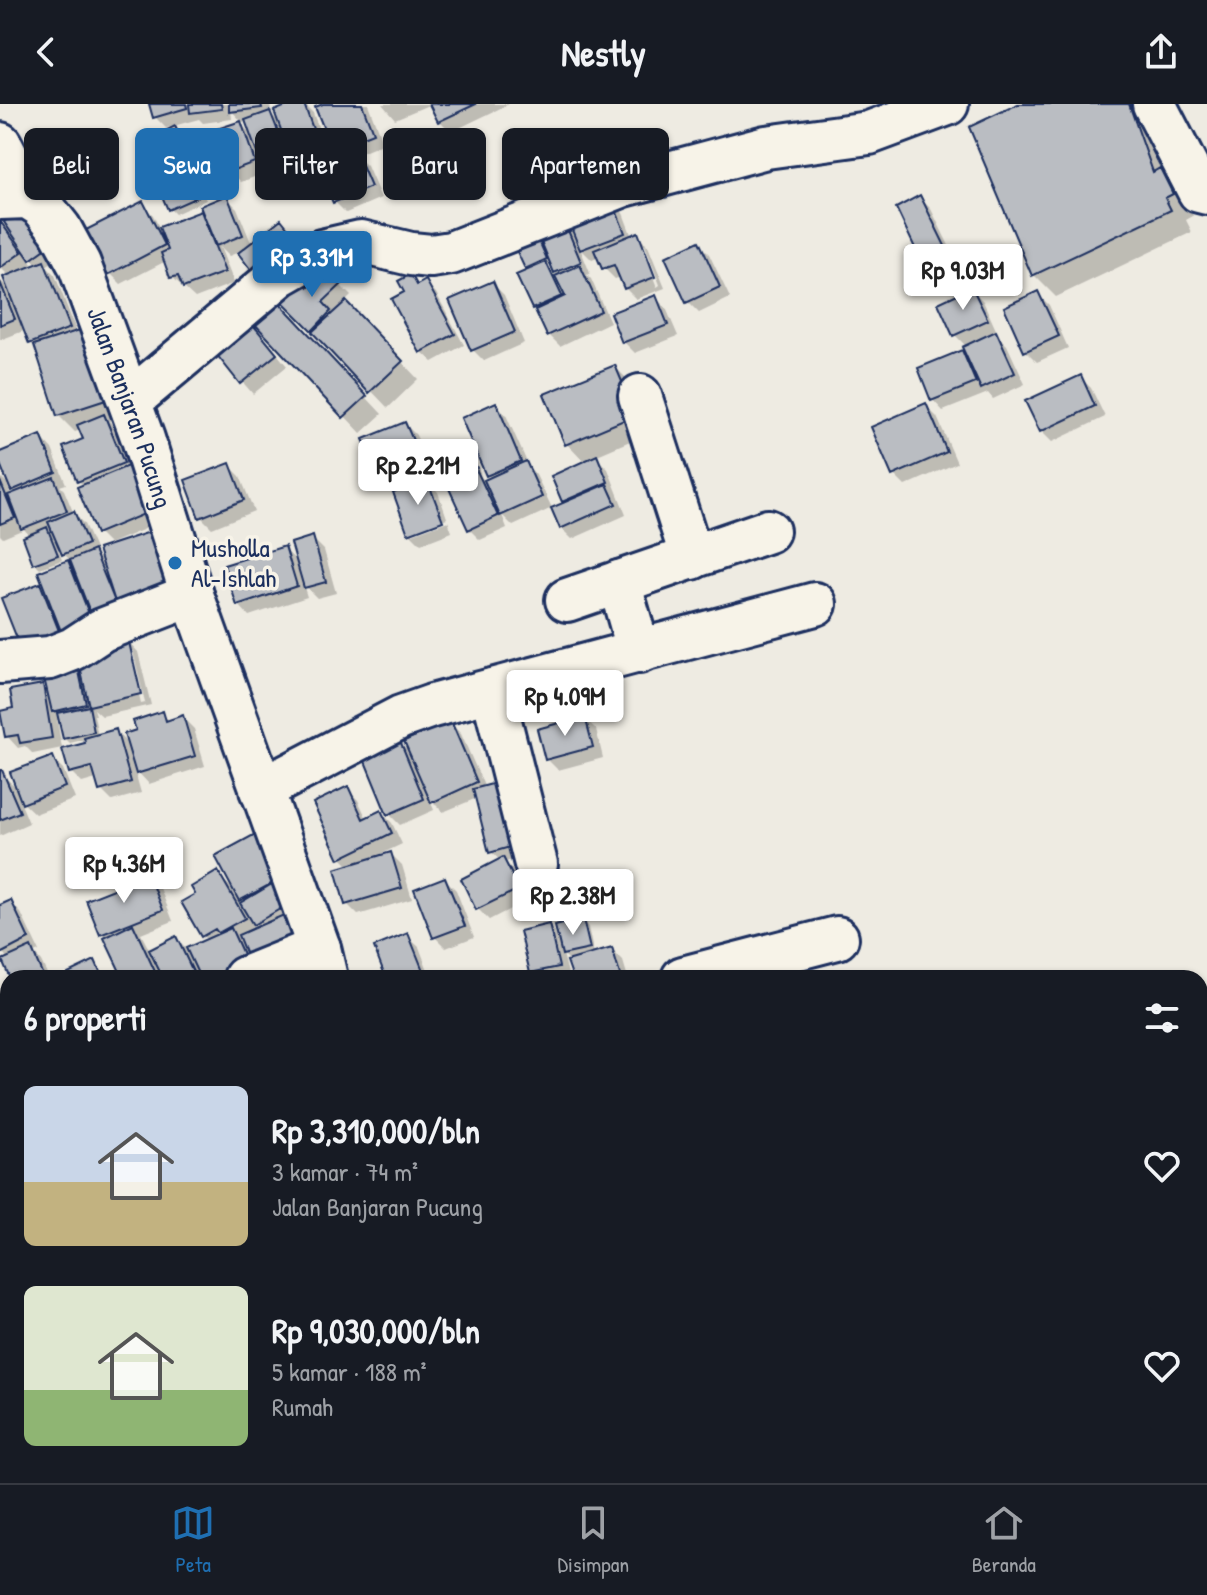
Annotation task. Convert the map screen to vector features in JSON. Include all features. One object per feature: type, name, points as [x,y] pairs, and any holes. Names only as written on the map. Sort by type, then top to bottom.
[{"type":"street","points":[[130,401],[280,275],[322,251],[361,242],[411,254],[431,256],[451,253],[624,185],[766,147],[819,122],[869,133],[947,104]]},
{"type":"street","points":[[1154,104],[1199,191],[1207,193]]},
{"type":"street","name":"Jalan Banjaran Pucung","points":[[0,144],[14,197],[42,206],[60,229],[79,264],[130,401],[192,595],[322,963]]},
{"type":"street","points":[[640,396],[692,558]]},
{"type":"street","points":[[567,600],[768,531]]},
{"type":"street","points":[[619,582],[639,652]]},
{"type":"street","points":[[0,662],[50,658],[73,649],[102,630],[192,595]]},
{"type":"street","points":[[261,790],[401,717],[432,706],[815,604]]},
{"type":"street","points":[[492,690],[536,864]]},
{"type":"street","points":[[714,970],[837,938]]},
{"type":"street","points":[[286,970],[322,963]]},
{"type":"building","points":[[149,104],[186,104],[187,108],[153,118]]},
{"type":"building","points":[[189,104],[221,104],[222,109],[190,113]]},
{"type":"building","points":[[229,104],[261,104],[262,108],[229,112]]},
{"type":"building","points":[[291,104],[304,104],[313,128],[280,128],[274,111]]},
{"type":"building","points":[[323,104],[362,104],[373,133],[367,135],[367,128],[324,128],[315,107]]},
{"type":"building","points":[[429,104],[476,104],[438,122]]},
{"type":"building","points":[[1018,104],[1129,104],[1153,172],[1160,168],[1173,194],[1165,198],[1171,210],[1032,276],[969,127]]},
{"type":"building","points":[[270,111],[277,128],[255,128],[255,148],[245,120]]},
{"type":"building","points":[[241,121],[255,162],[239,168],[239,128],[220,128]]},
{"type":"building","points":[[920,195],[949,254],[924,267],[896,208]]},
{"type":"building","points":[[164,200],[191,200],[168,210]]},
{"type":"building","points":[[215,200],[229,200],[243,235],[216,246],[200,206]]},
{"type":"building","points":[[612,200],[625,233],[580,250],[567,217]]},
{"type":"building","points":[[143,201],[165,245],[108,275],[86,230]]},
{"type":"building","points":[[22,209],[48,247],[30,260],[4,222]]},
{"type":"building","points":[[201,211],[225,272],[183,288],[178,276],[170,278],[161,253],[168,250],[159,227]]},
{"type":"building","points":[[563,218],[581,262],[554,273],[536,229]]},
{"type":"building","points":[[281,219],[304,248],[261,283],[238,253]]},
{"type":"building","points":[[0,221],[22,252],[0,268]]},
{"type":"building","points":[[535,232],[547,259],[525,269],[513,243]]},
{"type":"building","points":[[638,232],[655,277],[624,289],[614,265],[602,269],[594,250]]},
{"type":"building","points":[[699,241],[720,287],[686,303],[665,257]]},
{"type":"building","points":[[44,261],[70,328],[29,344],[3,277]]},
{"type":"building","points":[[546,262],[562,296],[532,309],[516,275]]},
{"type":"building","points":[[580,265],[601,311],[547,336],[535,310],[565,296],[555,276]]},
{"type":"building","points":[[327,269],[342,284],[323,302],[331,311],[312,331],[281,300],[302,280],[309,287]]},
{"type":"building","points":[[411,274],[417,285],[426,280],[455,334],[420,353],[391,299],[404,292],[398,281]]},
{"type":"building","points":[[493,281],[515,332],[471,351],[449,300]]},
{"type":"building","points":[[0,282],[15,319],[0,325]]},
{"type":"building","points":[[972,287],[988,320],[953,336],[938,303]]},
{"type":"building","points":[[1038,291],[1059,336],[1024,352],[1004,307]]},
{"type":"building","points":[[656,295],[668,325],[622,343],[610,313]]},
{"type":"building","points":[[276,299],[367,396],[343,418],[252,321]]},
{"type":"building","points":[[346,301],[403,361],[369,393],[312,332]]},
{"type":"building","points":[[245,315],[277,354],[240,384],[209,345]]},
{"type":"building","points":[[95,325],[118,396],[57,416],[34,345]]},
{"type":"building","points":[[996,331],[1015,373],[981,389],[962,347]]},
{"type":"building","points":[[962,350],[976,383],[931,401],[918,368]]},
{"type":"building","points":[[615,365],[636,415],[565,445],[544,394]]},
{"type":"building","points":[[1081,375],[1095,406],[1040,432],[1025,401]]},
{"type":"building","points":[[496,402],[521,461],[486,476],[461,418]]},
{"type":"building","points":[[926,403],[947,452],[892,476],[871,427]]},
{"type":"building","points":[[104,414],[124,463],[77,482],[63,447],[83,439],[77,425]]},
{"type":"building","points":[[405,422],[422,461],[379,478],[363,439]]},
{"type":"building","points":[[41,435],[56,472],[11,491],[0,464],[0,452]]},
{"type":"building","points":[[465,443],[477,468],[446,482],[435,457]]},
{"type":"building","points":[[597,455],[608,482],[562,502],[551,476]]},
{"type":"building","points":[[526,461],[542,497],[500,516],[484,480]]},
{"type":"building","points":[[135,463],[154,510],[96,534],[77,487]]},
{"type":"building","points":[[230,463],[244,500],[199,518],[185,480]]},
{"type":"building","points":[[477,471],[498,516],[468,530],[447,484]]},
{"type":"building","points":[[54,477],[67,511],[21,529],[8,495]]},
{"type":"building","points":[[427,479],[443,521],[408,534],[393,492]]},
{"type":"building","points":[[0,481],[15,518],[0,524]]},
{"type":"building","points":[[607,484],[616,504],[560,529],[551,508]]},
{"type":"building","points":[[74,511],[88,544],[62,555],[48,522]]},
{"type":"building","points":[[47,527],[58,555],[33,564],[23,537]]},
{"type":"building","points":[[162,528],[181,587],[117,608],[98,549]]},
{"type":"building","points":[[313,536],[326,582],[304,588],[291,543]]},
{"type":"building","points":[[285,546],[297,586],[237,606],[224,565]]},
{"type":"building","points":[[94,550],[115,602],[90,612],[70,560]]},
{"type":"building","points":[[68,560],[91,619],[61,631],[38,572]]},
{"type":"building","points":[[40,583],[59,631],[20,646],[1,598]]},
{"type":"building","points":[[128,638],[141,694],[89,706],[76,650]]},
{"type":"building","points":[[75,653],[86,704],[52,712],[40,661]]},
{"type":"building","points":[[43,684],[52,738],[20,743],[18,735],[5,737],[0,711],[13,708],[10,690]]},
{"type":"building","points":[[89,706],[94,732],[63,739],[57,713]]},
{"type":"building","points":[[163,711],[166,721],[183,715],[195,756],[136,774],[124,734],[136,730],[133,721]]},
{"type":"building","points":[[585,716],[593,747],[545,760],[537,729]]},
{"type":"building","points":[[451,721],[477,782],[431,803],[404,741]]},
{"type":"building","points":[[116,729],[131,782],[99,791],[92,767],[69,773],[62,749],[85,743],[84,738]]},
{"type":"building","points":[[399,738],[424,799],[387,815],[362,754]]},
{"type":"building","points":[[53,756],[65,787],[22,804],[10,772]]},
{"type":"building","points":[[0,770],[20,812],[0,820]]},
{"type":"building","points":[[507,780],[524,843],[489,853],[473,789]]},
{"type":"building","points":[[348,786],[363,819],[381,810],[392,833],[339,859],[313,803]]},
{"type":"building","points":[[259,832],[284,877],[239,901],[215,856]]},
{"type":"building","points":[[391,852],[402,888],[345,905],[335,869]]},
{"type":"building","points":[[503,857],[519,889],[476,910],[461,879]]},
{"type":"building","points":[[218,871],[245,918],[218,933],[215,929],[201,937],[181,902],[195,894],[191,887]]},
{"type":"building","points":[[149,875],[163,910],[100,935],[86,900]]},
{"type":"building","points":[[445,877],[465,926],[433,938],[414,889]]},
{"type":"building","points":[[277,881],[290,903],[253,925],[240,903]]},
{"type":"building","points":[[11,900],[29,939],[0,954],[0,905]]},
{"type":"building","points":[[293,911],[304,937],[248,960],[238,935]]},
{"type":"building","points":[[583,919],[590,949],[562,955],[555,926]]},
{"type":"building","points":[[133,924],[154,970],[119,970],[104,938]]},
{"type":"building","points":[[549,924],[559,967],[529,970],[520,931]]},
{"type":"building","points":[[231,928],[248,965],[237,970],[196,970],[186,948]]},
{"type":"building","points":[[408,933],[423,970],[383,970],[374,947]]},
{"type":"building","points":[[176,936],[192,970],[159,970],[149,950]]},
{"type":"building","points":[[31,947],[41,970],[6,970],[2,960]]},
{"type":"building","points":[[612,948],[619,970],[570,970],[567,961]]},
{"type":"building","points":[[95,960],[99,970],[74,970]]},
{"type":"place","name":"Musholla Al-Ishlah","points":[[175,563]]}]
